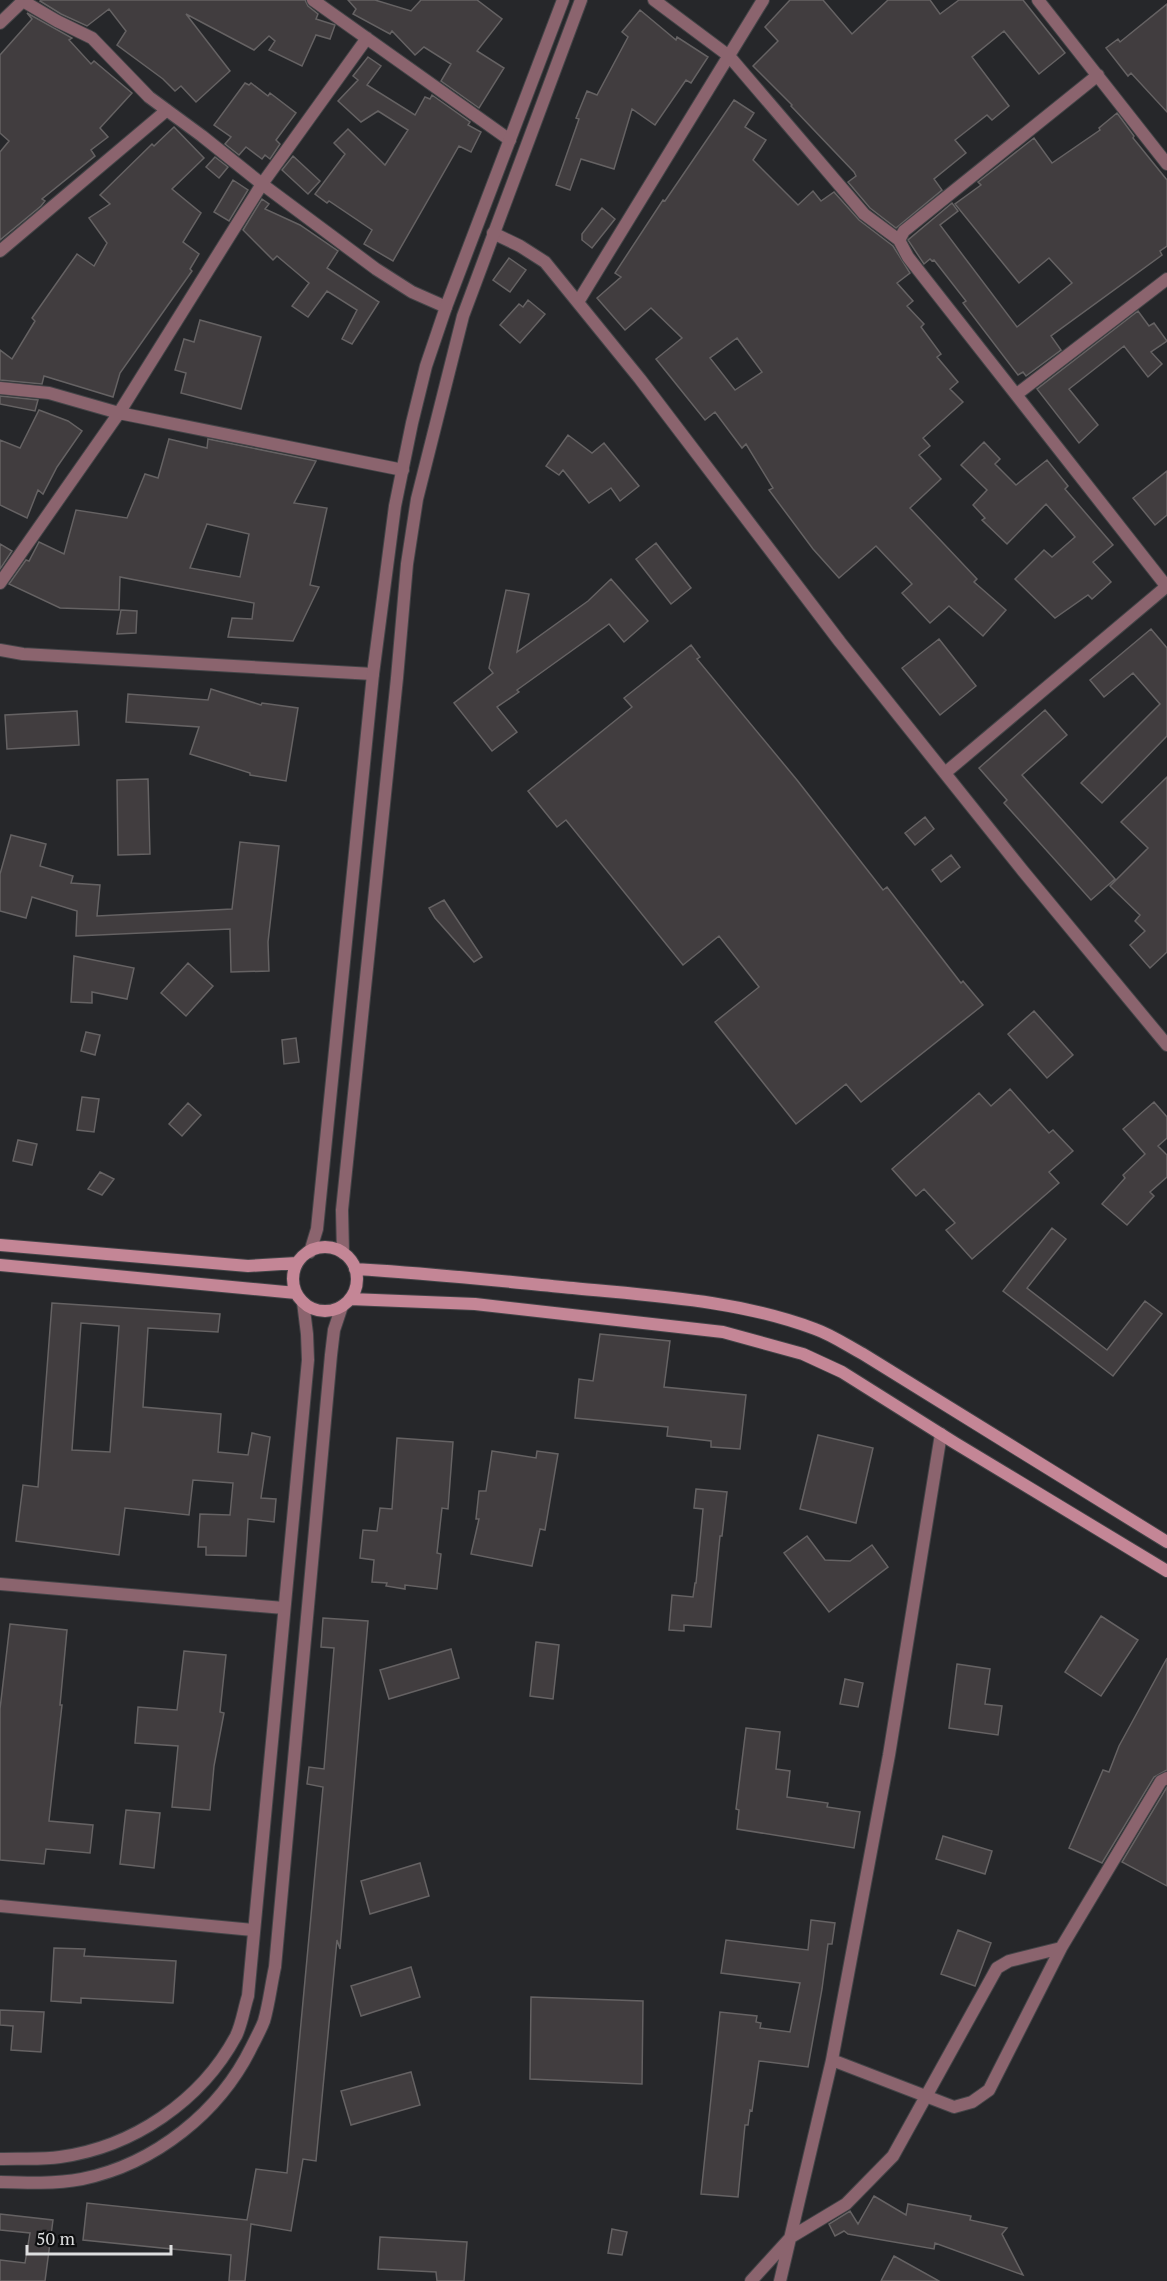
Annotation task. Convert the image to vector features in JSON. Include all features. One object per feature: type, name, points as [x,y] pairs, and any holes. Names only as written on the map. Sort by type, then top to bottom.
[{"type":"main road","points":[[0,1245],[237,1265],[297,1263]]},
{"type":"main road","points":[[346,1303],[355,1290],[357,1280],[351,1260],[343,1253],[334,1248],[323,1248],[310,1252],[297,1263],[293,1284],[299,1298],[311,1308],[321,1311],[332,1310],[346,1303],[475,1304],[723,1332],[804,1354],[842,1372],[1167,1571]]},
{"type":"main road","points":[[0,1265],[299,1298]]},
{"type":"main road","points":[[355,1269],[415,1272],[686,1300],[772,1315],[818,1330],[863,1354],[1167,1542]]},
{"type":"street","points":[[313,0],[510,140]]},
{"type":"street","points":[[310,1252],[317,1229],[373,674],[388,548],[402,470],[423,377],[446,306],[563,0]]},
{"type":"street","points":[[343,1253],[342,1210],[397,678],[406,564],[417,499],[458,338],[493,233],[581,0]]},
{"type":"street","points":[[654,0],[729,56],[864,214],[899,240],[908,257],[1167,587],[945,773]]},
{"type":"street","points":[[578,303],[763,0]]},
{"type":"street","points":[[1038,0],[1167,164]]},
{"type":"street","points":[[0,23],[23,1],[92,38],[149,98],[262,184],[376,269],[412,292],[446,306]]},
{"type":"street","points":[[0,583],[119,413],[262,184],[367,38]]},
{"type":"street","points":[[899,240],[904,231],[1098,75]]},
{"type":"street","points":[[0,251],[167,110]]},
{"type":"street","points":[[493,233],[545,262],[640,379],[833,632],[945,773],[1167,1045]]},
{"type":"street","points":[[1017,394],[1167,279]]},
{"type":"street","points":[[0,388],[49,393],[119,413],[402,470]]},
{"type":"street","points":[[0,650],[23,654],[373,674]]},
{"type":"street","points":[[0,2159],[59,2157],[100,2148],[144,2130],[185,2099],[215,2069],[238,2034],[248,1996],[308,1360],[307,1334],[299,1298]]},
{"type":"street","points":[[0,2182],[38,2184],[82,2179],[123,2166],[152,2153],[187,2127],[220,2096],[242,2066],[264,2022],[276,1956],[331,1355],[334,1330],[346,1303]]},
{"type":"street","points":[[780,2281],[832,2060],[889,1755],[941,1434]]},
{"type":"street","points":[[0,1584],[284,1608]]},
{"type":"street","points":[[832,2060],[954,2107],[972,2102],[989,2090],[1061,1948],[1161,1781],[1167,1778]]},
{"type":"street","points":[[0,1906],[253,1929]]},
{"type":"street","points":[[751,2281],[791,2237],[846,2204],[893,2156],[998,1968],[1009,1961],[1061,1948]]},
{"type":"building","points":[[41,0],[305,0],[308,6],[318,14],[316,19],[335,25],[330,39],[316,35],[302,66],[269,50],[275,41],[269,36],[254,50],[186,14],[230,71],[196,102],[181,86],[175,91],[163,79],[117,45],[126,31],[109,9],[87,26],[61,14]]},
{"type":"building","points":[[348,0],[375,0],[411,11],[421,0],[477,0],[502,19],[477,51],[504,68],[479,108],[441,81],[451,64],[424,47],[415,55],[392,31],[390,34],[353,14],[356,9]]},
{"type":"building","points":[[790,0],[823,0],[852,34],[888,0],[930,0],[940,14],[959,0],[1023,0],[1065,53],[1039,74],[1004,31],[972,57],[1009,106],[992,120],[987,115],[955,140],[966,153],[934,179],[942,190],[896,228],[870,208],[848,182],[856,176],[854,172],[753,66],[778,41],[765,27]]},
{"type":"building","points":[[1167,4],[1167,112],[1131,73],[1128,76],[1106,48],[1118,39],[1120,42]]},
{"type":"building","points":[[640,10],[676,40],[677,37],[708,57],[691,83],[686,80],[655,125],[632,109],[614,169],[581,159],[570,190],[556,185],[579,119],[576,118],[587,91],[597,95],[628,37],[622,32]]},
{"type":"building","points":[[27,13],[72,38],[69,40],[91,64],[94,61],[132,93],[100,128],[108,137],[91,150],[95,156],[42,199],[45,201],[41,206],[0,240],[0,152],[9,141],[0,133],[0,55],[32,19]]},
{"type":"building","points":[[368,57],[381,66],[367,85],[415,115],[425,97],[430,99],[432,95],[470,122],[468,125],[481,132],[471,152],[459,146],[393,261],[364,244],[372,230],[315,194],[345,154],[334,143],[348,129],[385,165],[408,130],[378,111],[361,122],[338,101],[358,80],[353,76]]},
{"type":"building","points":[[245,83],[249,85],[251,83],[268,96],[270,93],[296,113],[276,140],[280,144],[270,159],[265,155],[262,159],[246,147],[239,155],[225,144],[231,137],[214,125]]},
{"type":"building","points":[[734,100],[754,113],[745,127],[766,140],[753,160],[798,205],[813,191],[821,201],[834,192],[859,220],[893,246],[910,273],[897,283],[913,301],[907,306],[924,324],[921,327],[941,354],[937,357],[958,382],[950,389],[963,402],[923,438],[930,446],[919,455],[941,479],[910,508],[977,579],[974,582],[1006,610],[983,636],[949,606],[930,623],[902,593],[912,584],[876,546],[839,578],[813,549],[769,490],[773,488],[746,444],[742,448],[715,412],[705,420],[656,359],[682,338],[651,308],[625,330],[597,298],[621,277],[615,273],[663,200],[665,201]],"holes":[[[737,338],[762,372],[735,390],[710,358]]]},
{"type":"building","points":[[1117,113],[1134,136],[1133,138],[1167,180],[1167,246],[1160,251],[1162,255],[1051,336],[1061,350],[1026,376],[1023,372],[1018,375],[963,303],[966,301],[934,260],[930,259],[924,264],[908,240],[952,203],[958,211],[940,225],[1017,327],[1072,283],[1049,258],[1019,283],[955,204],[981,185],[978,182],[1034,138],[1052,163],[1100,130],[1099,128]]},
{"type":"building","points":[[174,127],[204,158],[172,189],[201,213],[183,242],[199,254],[190,269],[192,271],[120,373],[113,397],[44,376],[42,384],[0,380],[0,350],[12,359],[35,321],[32,318],[77,254],[94,266],[107,243],[89,218],[110,204],[100,195],[152,144],[154,146]]},
{"type":"building","points":[[293,156],[320,181],[308,194],[282,170]]},
{"type":"building","points":[[215,157],[228,167],[219,178],[206,167]]},
{"type":"building","points":[[233,180],[248,190],[229,221],[214,212]]},
{"type":"building","points":[[262,199],[269,204],[265,209],[300,225],[338,251],[327,268],[379,302],[352,344],[342,339],[357,310],[327,291],[308,317],[292,306],[309,283],[277,256],[273,260],[243,230]]},
{"type":"building","points":[[602,208],[615,219],[592,248],[582,240],[582,234]]},
{"type":"building","points":[[509,258],[526,270],[510,292],[493,280]]},
{"type":"building","points":[[528,300],[545,314],[520,343],[500,325],[519,304],[523,307]]},
{"type":"building","points":[[1138,311],[1149,326],[1154,323],[1167,341],[1151,352],[1162,364],[1148,377],[1124,346],[1069,389],[1098,425],[1079,443],[1037,389]]},
{"type":"building","points":[[200,320],[261,337],[241,409],[181,393],[186,373],[175,370],[184,339],[194,342]]},
{"type":"building","points":[[0,396],[38,400],[35,411],[0,404]]},
{"type":"building","points":[[39,410],[68,421],[82,431],[57,467],[43,494],[38,490],[27,518],[0,505],[0,440],[20,448]]},
{"type":"building","points":[[568,435],[592,453],[604,443],[639,486],[620,501],[611,488],[589,503],[563,470],[559,475],[546,466]]},
{"type":"building","points":[[169,439],[207,448],[208,439],[316,461],[294,503],[327,508],[310,585],[319,587],[293,641],[228,637],[232,618],[252,619],[254,603],[120,577],[119,610],[60,608],[9,584],[26,560],[29,561],[39,542],[64,554],[76,510],[127,518],[145,474],[158,478]],"holes":[[[207,524],[249,534],[240,577],[190,568]]]},
{"type":"building","points":[[984,442],[1000,459],[995,464],[1016,485],[1047,460],[1068,486],[1065,489],[1113,545],[1093,562],[1111,582],[1092,599],[1088,595],[1055,618],[1015,579],[1044,550],[1052,557],[1075,537],[1046,504],[1007,544],[982,520],[985,518],[973,505],[987,490],[961,465]]},
{"type":"building","points":[[1167,471],[1167,515],[1155,525],[1133,498]]},
{"type":"building","points":[[656,543],[691,588],[671,604],[636,559]]},
{"type":"building","points":[[0,544],[12,551],[0,569]]},
{"type":"building","points":[[611,579],[648,621],[624,642],[609,624],[517,690],[519,692],[497,707],[517,732],[492,751],[454,703],[493,673],[489,668],[506,590],[529,594],[517,652],[588,601]]},
{"type":"building","points":[[121,610],[137,611],[136,633],[117,634]]},
{"type":"building","points":[[1151,629],[1167,648],[1167,736],[1102,803],[1081,783],[1160,704],[1133,673],[1104,697],[1090,680]]},
{"type":"building","points":[[939,639],[976,686],[940,715],[902,668]]},
{"type":"building","points":[[691,645],[700,657],[697,659],[797,780],[883,890],[887,887],[961,983],[963,981],[983,1005],[861,1102],[846,1084],[796,1124],[715,1022],[759,987],[719,936],[683,965],[566,820],[557,827],[528,791],[632,707],[624,698]]},
{"type":"building","points":[[211,689],[261,705],[262,703],[298,708],[286,781],[250,775],[250,773],[190,754],[199,727],[126,722],[128,694],[208,700]]},
{"type":"building","points":[[1045,710],[1067,735],[1022,775],[1115,879],[1091,900],[1004,803],[1007,800],[979,768]]},
{"type":"building","points":[[77,711],[79,745],[7,749],[5,715]]},
{"type":"building","points":[[1167,777],[1167,952],[1150,968],[1130,945],[1145,931],[1135,921],[1140,915],[1110,886],[1148,848],[1121,822]]},
{"type":"building","points":[[148,779],[150,854],[118,855],[117,780]]},
{"type":"building","points":[[925,817],[934,829],[915,845],[905,833]]},
{"type":"building","points":[[11,835],[46,844],[40,866],[73,876],[71,883],[100,885],[97,916],[232,909],[240,842],[279,846],[268,942],[269,971],[231,972],[230,929],[76,936],[77,911],[32,897],[26,918],[0,911],[0,874]]},
{"type":"building","points":[[951,855],[960,867],[941,882],[932,870]]},
{"type":"building","points":[[444,900],[482,957],[474,962],[429,908]]},
{"type":"building","points":[[74,956],[134,968],[127,999],[92,992],[92,1003],[71,1002]]},
{"type":"building","points":[[188,963],[213,986],[186,1016],[161,993]]},
{"type":"building","points":[[1034,1011],[1073,1055],[1047,1078],[1008,1034]]},
{"type":"building","points":[[86,1032],[100,1035],[95,1055],[81,1051]]},
{"type":"building","points":[[296,1038],[299,1062],[284,1064],[282,1040]]},
{"type":"building","points":[[1010,1089],[1049,1133],[1053,1130],[1073,1151],[1049,1172],[1059,1183],[972,1259],[946,1230],[955,1223],[924,1189],[916,1196],[892,1169],[979,1093],[991,1106]]},
{"type":"building","points":[[82,1097],[99,1099],[94,1132],[77,1130]]},
{"type":"building","points":[[1154,1102],[1167,1117],[1167,1138],[1158,1146],[1167,1155],[1167,1177],[1150,1192],[1154,1196],[1127,1225],[1102,1204],[1125,1178],[1123,1175],[1145,1154],[1123,1129]]},
{"type":"building","points":[[188,1103],[201,1115],[182,1136],[169,1124]]},
{"type":"building","points":[[18,1140],[37,1144],[32,1165],[13,1161]]},
{"type":"building","points":[[100,1172],[114,1179],[102,1195],[88,1189]]},
{"type":"building","points":[[1052,1228],[1066,1239],[1027,1288],[1107,1350],[1145,1301],[1162,1314],[1113,1376],[1003,1291]]},
{"type":"building","points":[[52,1303],[220,1314],[218,1332],[148,1328],[143,1407],[221,1414],[218,1452],[248,1455],[252,1433],[270,1437],[261,1498],[276,1499],[274,1522],[248,1519],[246,1556],[206,1555],[206,1547],[198,1547],[200,1514],[230,1515],[233,1483],[193,1480],[189,1515],[125,1508],[119,1555],[16,1541],[23,1485],[38,1487]],"holes":[[[81,1323],[119,1326],[110,1452],[72,1450]]]},
{"type":"building","points":[[600,1334],[670,1341],[664,1387],[746,1395],[740,1449],[711,1447],[711,1441],[667,1436],[668,1427],[575,1418],[579,1379],[593,1381]]},
{"type":"building","points":[[818,1435],[873,1448],[856,1523],[800,1509]]},
{"type":"building","points":[[397,1438],[453,1442],[448,1509],[442,1508],[437,1553],[441,1554],[437,1589],[405,1585],[405,1589],[386,1586],[387,1583],[372,1582],[374,1560],[360,1558],[363,1530],[377,1531],[380,1508],[392,1509]]},
{"type":"building","points":[[492,1451],[536,1458],[537,1451],[558,1454],[545,1530],[540,1529],[532,1566],[471,1554],[479,1519],[476,1519],[479,1491],[486,1491]]},
{"type":"building","points":[[696,1489],[727,1492],[711,1627],[684,1625],[684,1631],[669,1630],[672,1595],[693,1597],[696,1583],[703,1509],[694,1508]]},
{"type":"building","points":[[807,1536],[825,1560],[850,1561],[872,1545],[888,1567],[829,1612],[784,1553]]},
{"type":"building","points":[[1101,1616],[1138,1640],[1101,1696],[1065,1672]]},
{"type":"building","points":[[323,1618],[368,1621],[340,1949],[337,1940],[316,2161],[303,2159],[291,2231],[251,2224],[245,2281],[229,2281],[231,2255],[83,2240],[87,2203],[247,2220],[256,2169],[287,2173],[323,1787],[307,1784],[309,1767],[324,1769],[334,1648],[321,1647]]},
{"type":"building","points":[[10,1624],[67,1630],[60,1705],[62,1705],[49,1821],[93,1825],[90,1853],[46,1849],[44,1864],[0,1860],[0,1709]]},
{"type":"building","points":[[536,1642],[559,1645],[553,1699],[530,1696]]},
{"type":"building","points":[[451,1649],[459,1678],[389,1699],[380,1670]]},
{"type":"building","points":[[184,1651],[226,1655],[220,1712],[224,1713],[214,1766],[210,1810],[172,1807],[178,1746],[135,1743],[138,1707],[177,1710]]},
{"type":"building","points":[[1167,1658],[1167,1770],[1154,1777],[1102,1863],[1069,1848],[1103,1770],[1109,1772],[1119,1746]]},
{"type":"building","points":[[957,1664],[990,1669],[985,1704],[1002,1706],[998,1735],[949,1728]]},
{"type":"building","points":[[845,1679],[863,1683],[858,1707],[840,1704]]},
{"type":"building","points":[[746,1728],[780,1732],[776,1769],[790,1771],[787,1797],[828,1803],[827,1807],[860,1812],[854,1848],[737,1829],[739,1810],[736,1809]]},
{"type":"building","points":[[1167,1787],[1167,1886],[1122,1862]]},
{"type":"building","points":[[126,1810],[160,1813],[154,1868],[120,1864]]},
{"type":"building","points":[[943,1836],[992,1851],[985,1874],[936,1859]]},
{"type":"building","points":[[420,1863],[429,1896],[370,1914],[361,1881]]},
{"type":"building","points":[[811,1920],[835,1923],[832,1944],[828,1944],[808,2067],[759,2061],[752,2111],[750,2110],[748,2125],[745,2125],[738,2197],[701,2194],[720,2012],[757,2016],[756,2022],[761,2023],[760,2028],[790,2032],[800,1983],[721,1973],[726,1940],[808,1950]]},
{"type":"building","points":[[958,1930],[991,1943],[975,1986],[941,1974]]},
{"type":"building","points":[[54,1948],[85,1949],[84,1956],[176,1961],[173,2003],[81,1998],[81,2003],[51,2001]]},
{"type":"building","points":[[411,1967],[420,1997],[361,2016],[351,1986]]},
{"type":"building","points":[[531,1997],[643,2001],[642,2084],[530,2079]]},
{"type":"building","points":[[0,2010],[44,2012],[41,2052],[11,2050],[13,2026],[0,2025]]},
{"type":"building","points":[[411,2072],[420,2105],[351,2125],[341,2091]]},
{"type":"building","points":[[874,2196],[906,2215],[908,2204],[971,2216],[970,2220],[1007,2228],[1002,2234],[1023,2275],[935,2243],[934,2249],[848,2234],[844,2231],[835,2236],[829,2224],[850,2211],[858,2224]]},
{"type":"building","points":[[0,2214],[53,2220],[45,2281],[0,2281],[0,2260],[25,2263],[30,2233],[0,2230]]},
{"type":"building","points":[[612,2229],[627,2232],[622,2255],[608,2253]]},
{"type":"building","points":[[380,2237],[467,2242],[464,2281],[437,2281],[436,2272],[378,2269]]},
{"type":"building","points":[[894,2256],[939,2281],[881,2281]]}]
